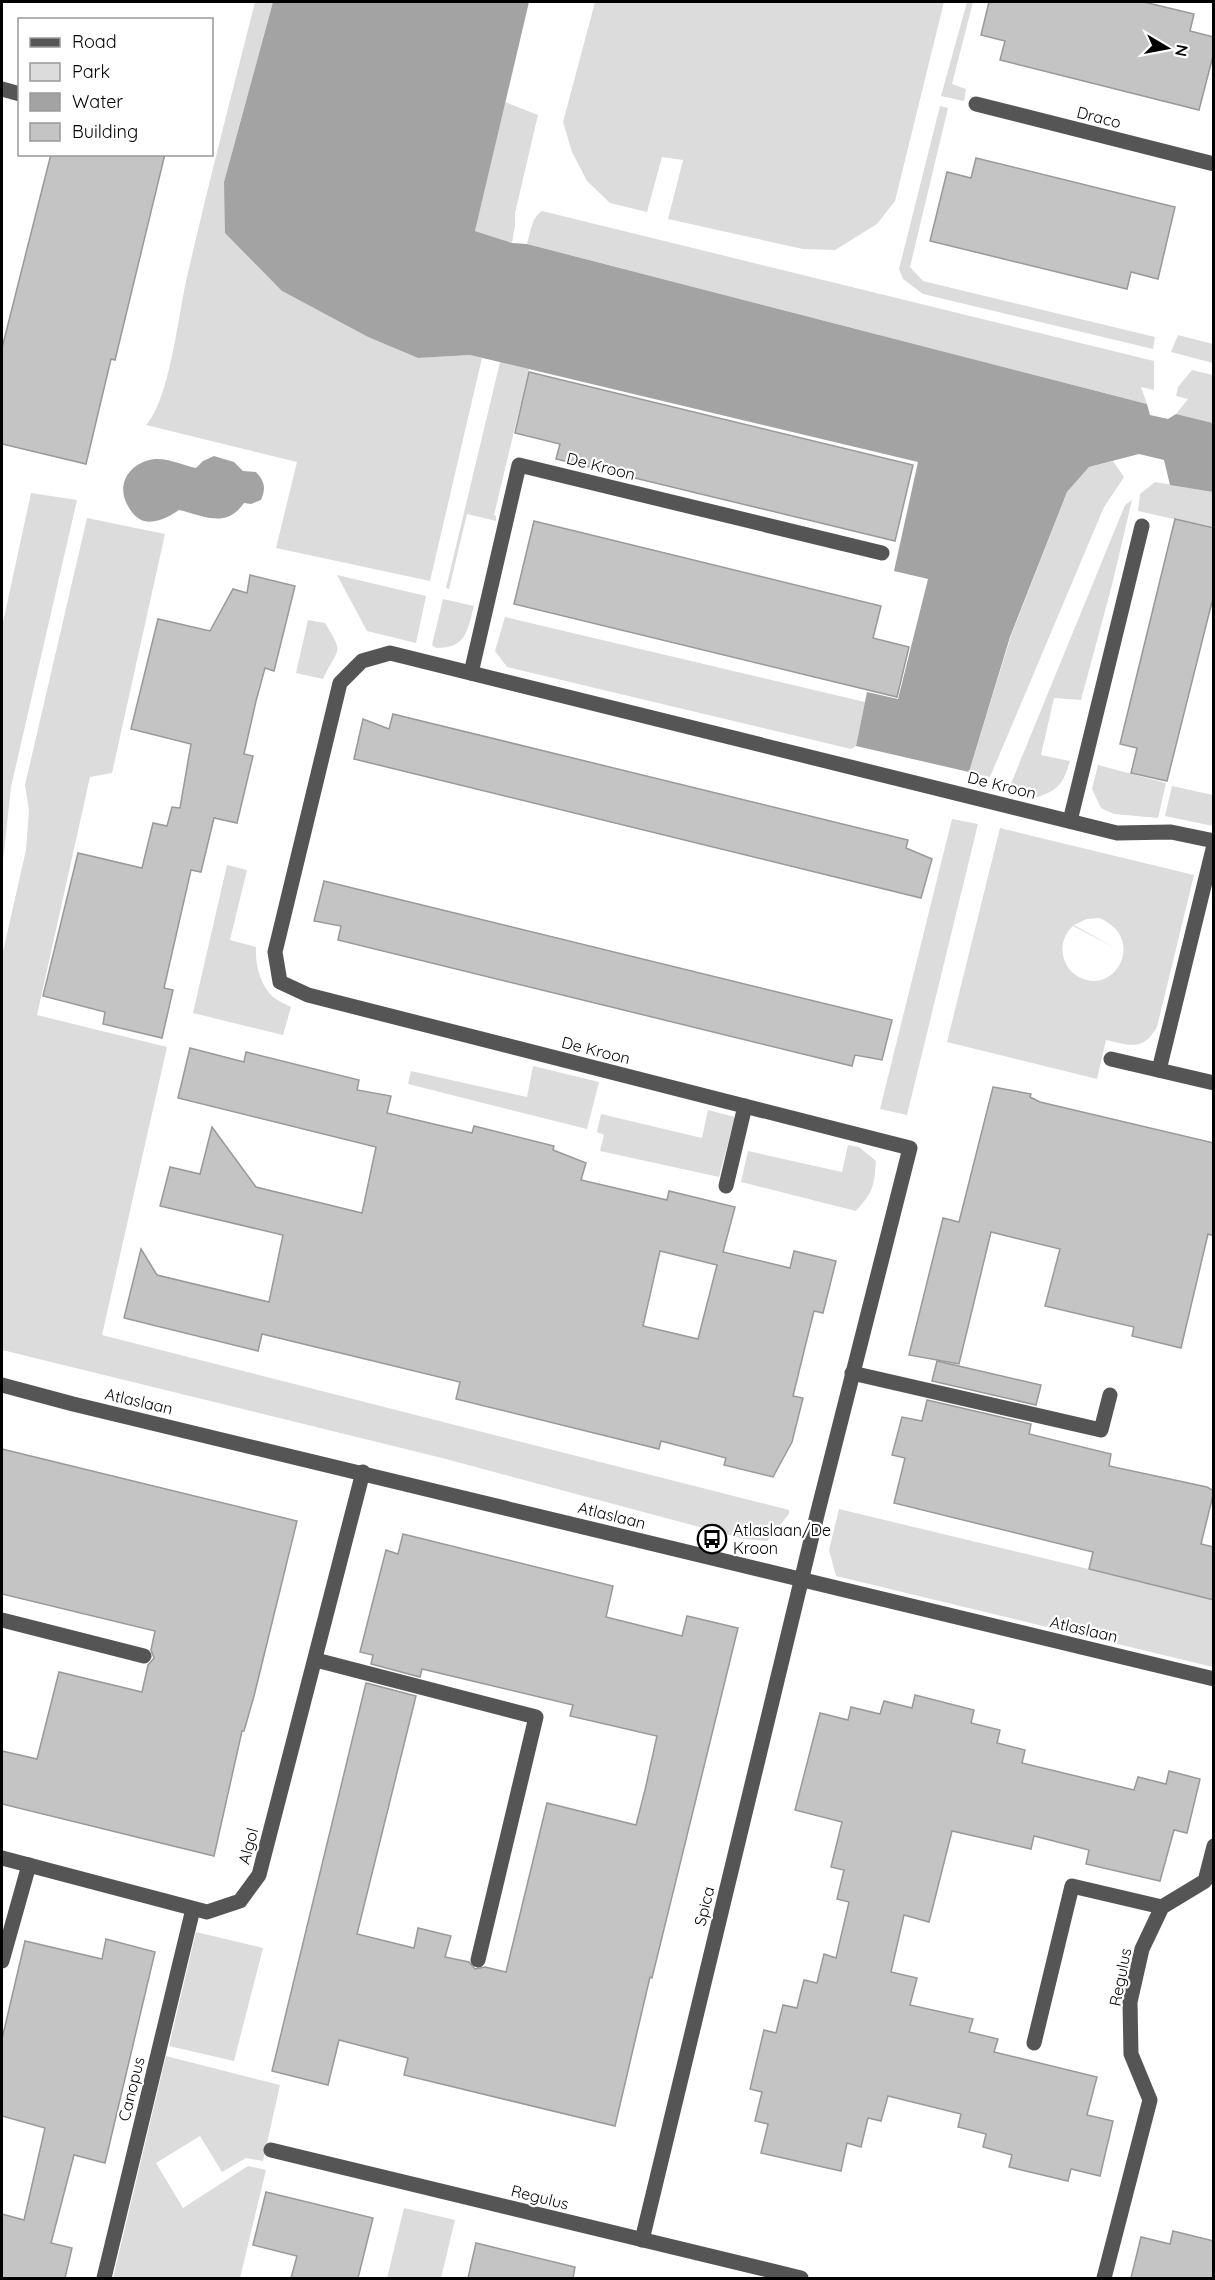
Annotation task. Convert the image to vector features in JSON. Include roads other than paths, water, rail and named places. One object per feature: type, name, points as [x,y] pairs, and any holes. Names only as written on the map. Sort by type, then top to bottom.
[{"type":"street","points":[[2,89],[18,93]]},
{"type":"street","name":"Draco","points":[[976,104],[1214,164]]},
{"type":"street","name":"De Kroon","points":[[471,673],[519,465],[882,553]]},
{"type":"street","points":[[1070,820],[1142,526]]},
{"type":"street","name":"De Kroon","points":[[801,1580],[910,1148],[308,995],[280,982],[276,952],[339,683],[362,661],[390,653],[1117,833],[1171,832],[1214,843],[1159,1070]]},
{"type":"street","points":[[1111,1059],[1214,1083]]},
{"type":"street","points":[[726,1186],[745,1106]]},
{"type":"street","points":[[852,1373],[1101,1430],[1110,1395]]},
{"type":"street","name":"Atlaslaan","points":[[2,1385],[1214,1678]]},
{"type":"street","name":"Algol","points":[[2,1858],[207,1912],[240,1901],[259,1875],[363,1472]]},
{"type":"street","name":"Spica","points":[[642,2240],[801,1580]]},
{"type":"street","points":[[2,1620],[144,1656]]},
{"type":"street","points":[[316,1660],[536,1717],[478,1960]]},
{"type":"street","points":[[1034,2043],[1072,1886],[1162,1907],[1205,1881],[1214,1846]]},
{"type":"street","points":[[2,1961],[29,1865]]},
{"type":"street","name":"Regulus","points":[[1104,2278],[1150,2100],[1131,2054],[1130,2002],[1143,1949],[1162,1907]]},
{"type":"street","name":"Canopus","points":[[104,2278],[193,1909]]},
{"type":"street","name":"Regulus","points":[[271,2150],[801,2278]]},
{"type":"water","points":[[273,2],[529,2],[475,231],[512,243],[527,244],[1147,404],[1150,415],[1168,419],[1176,414],[1213,423],[1213,492],[1170,485],[1164,460],[1139,454],[1089,467],[1067,492],[1010,637],[969,772],[856,746],[867,692],[898,699],[928,579],[894,571],[918,462],[470,355],[418,358],[368,337],[282,291],[225,233],[224,182]]},
{"type":"water","points":[[214,456],[234,462],[243,471],[256,472],[264,485],[261,500],[251,504],[244,503],[230,516],[222,518],[206,517],[179,510],[163,519],[149,522],[139,519],[129,508],[124,498],[124,482],[127,475],[138,465],[160,459],[196,468],[203,461]]},
{"type":"place","name":"Atlaslaan/De Kroon","points":[[712,1539]]}]
